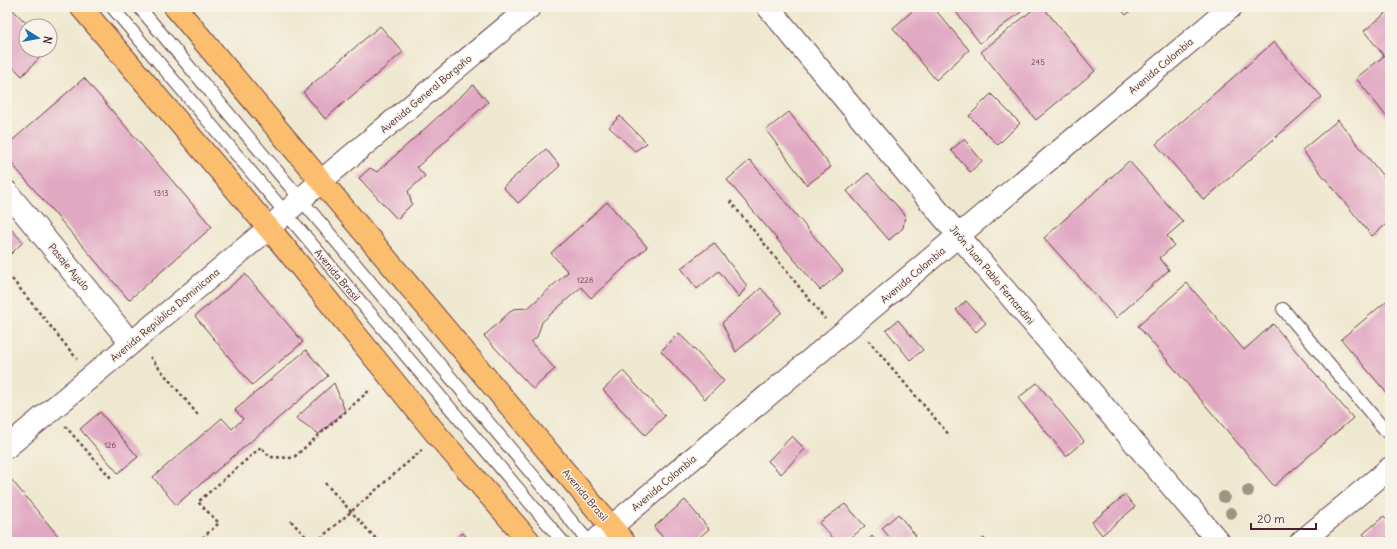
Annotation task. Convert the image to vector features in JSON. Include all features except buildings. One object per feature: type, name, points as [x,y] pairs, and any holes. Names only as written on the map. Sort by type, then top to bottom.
[{"type":"main road","points":[[81,7],[269,228],[438,436],[530,542]]},
{"type":"main road","name":"Avenida Brasil","points":[[176,7],[618,535]]},
{"type":"street","name":"Avenida General Borgoño","points":[[321,181],[530,7]]},
{"type":"street","name":"Jirón Juan Pablo Fernandini","points":[[768,7],[959,236],[1218,542]]},
{"type":"street","name":"Avenida Colombia","points":[[594,542],[618,535],[847,330],[1231,7]]},
{"type":"street","name":"Avenida República Dominicana","points":[[7,447],[269,228],[321,181]]},
{"type":"street","name":"Pasaje Ayulo","points":[[7,192],[133,341]]},
{"type":"street","points":[[1301,542],[1390,468]]},
{"type":"lane","name":"Avenida Brasil","points":[[112,7],[294,206],[589,542]]},
{"type":"lane","name":"Avenida Brasil","points":[[139,7],[294,206],[563,542]]},
{"type":"lane","points":[[1283,309],[1390,436]]},
{"type":"path","points":[[730,201],[847,330],[950,436]]},
{"type":"path","points":[[12,279],[91,377]]},
{"type":"path","points":[[133,341],[198,415]]},
{"type":"path","points":[[198,542],[219,523],[198,502],[261,447],[270,457],[293,458],[388,374]]},
{"type":"path","points":[[51,410],[111,478]]},
{"type":"path","points":[[316,542],[438,436]]},
{"type":"path","points":[[325,483],[378,541]]},
{"type":"path","points":[[291,521],[311,542]]}]
